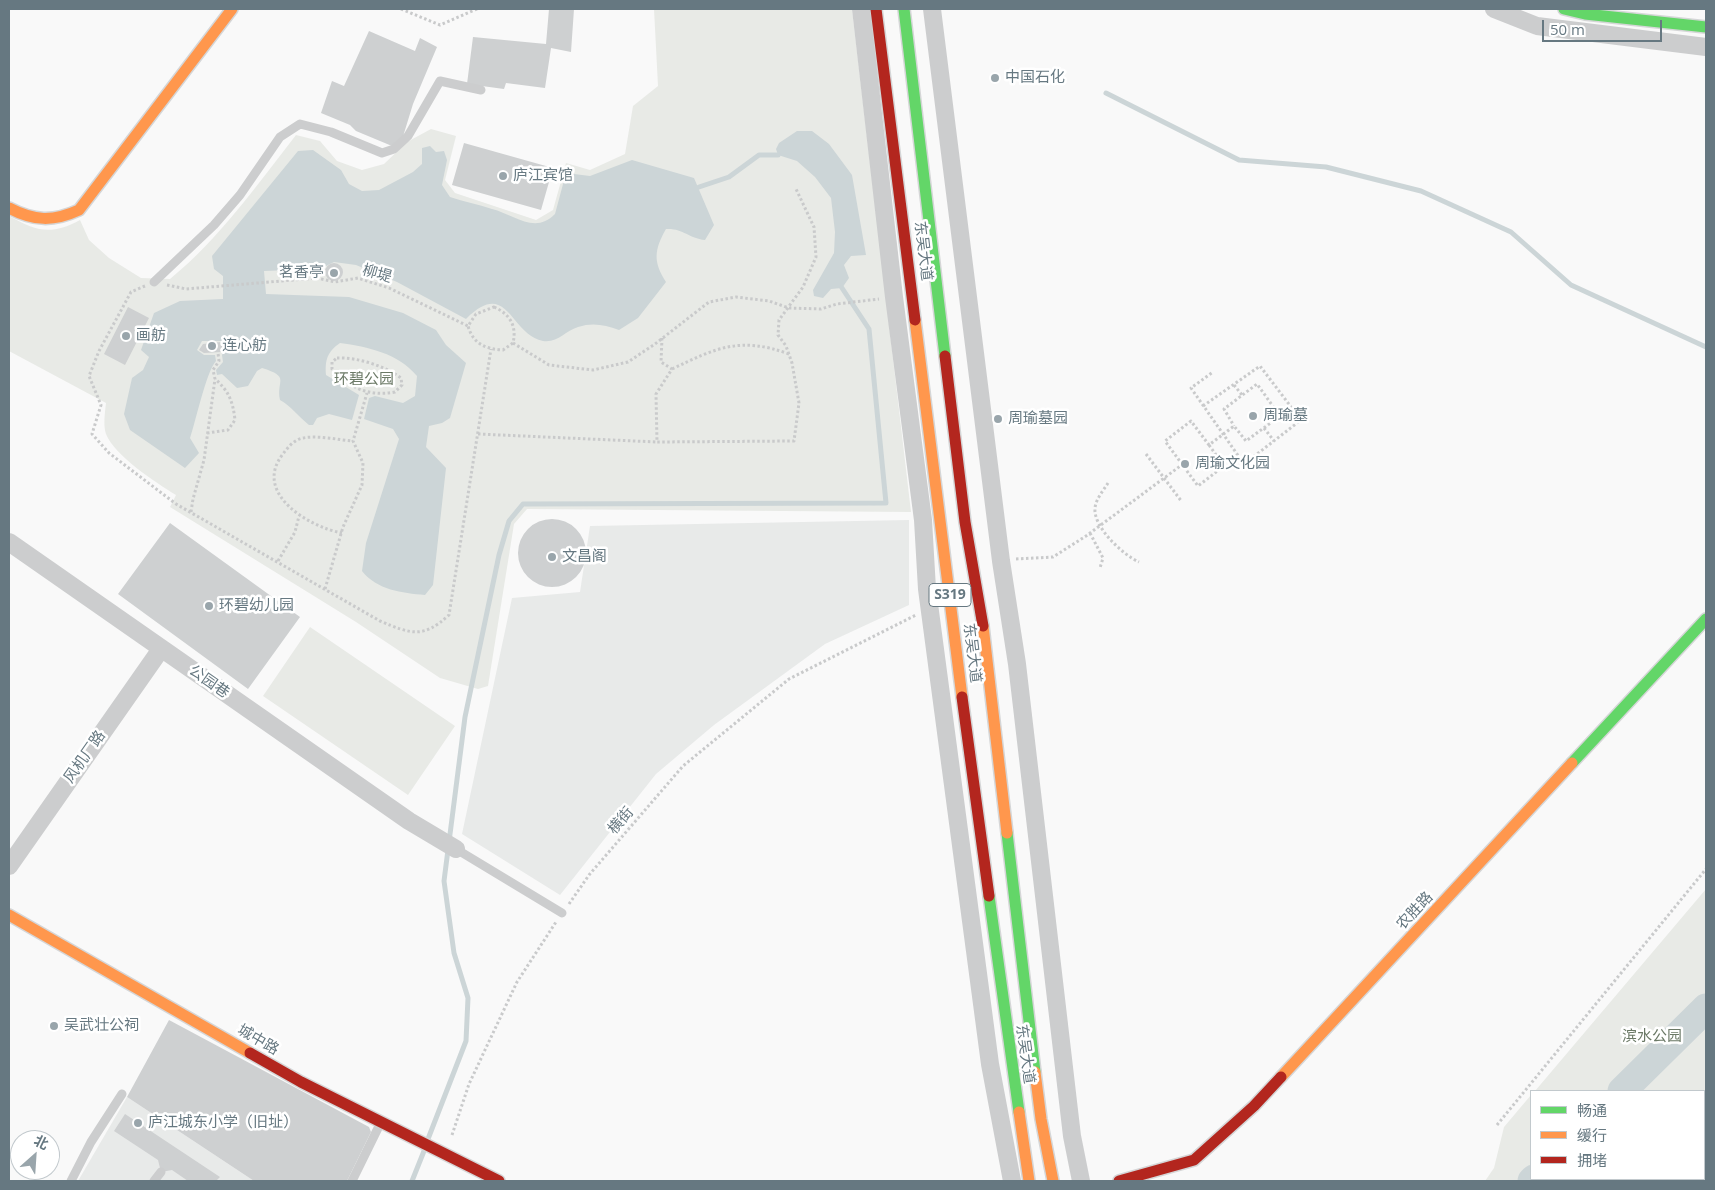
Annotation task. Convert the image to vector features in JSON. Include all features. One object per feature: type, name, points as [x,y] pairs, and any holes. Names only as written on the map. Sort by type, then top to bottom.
[{"type":"main road","points":[[9,208],[25,217],[46,220],[64,218],[79,210],[232,9]]},
{"type":"main road","name":"东吴大道","points":[[876,9],[977,813],[1029,1181]]},
{"type":"main road","name":"东吴大道","points":[[904,9],[965,522],[982,618],[1041,1120],[1052,1181]]},
{"type":"main road","points":[[1564,9],[1585,14],[1706,27]]},
{"type":"main road","name":"农胜路","points":[[1119,1181],[1194,1160],[1254,1106],[1706,619]]},
{"type":"main road","name":"城中路","points":[[9,915],[301,1082],[499,1181]]},
{"type":"street","points":[[861,9],[894,297],[923,520],[930,608],[990,1064],[1012,1181]]},
{"type":"street","points":[[932,9],[1001,561],[1018,674],[1072,1136],[1082,1181]]},
{"type":"street","points":[[1494,9],[1537,26],[1706,47]]},
{"type":"street","name":"公园巷","points":[[9,542],[410,821],[456,849]]},
{"type":"street","name":"风机厂路","points":[[9,866],[161,648]]},
{"type":"lane","points":[[154,282],[214,225],[240,195],[280,137],[300,124],[331,132],[382,153],[394,149],[408,136],[440,81],[482,90]]},
{"type":"lane","points":[[456,849],[562,913]]},
{"type":"lane","points":[[72,1181],[91,1142],[122,1094]]},
{"type":"lane","points":[[352,1181],[381,1122]]},
{"type":"lane","points":[[154,1181],[160,1172]]},
{"type":"path","points":[[401,9],[440,25],[477,9]]},
{"type":"path","points":[[478,434],[657,442],[794,441],[799,403],[789,354],[778,334],[779,320],[803,288],[816,257],[814,227],[796,188]]},
{"type":"path","name":"柳堤","points":[[154,282],[186,289],[317,278],[335,282],[358,278],[389,288],[468,326]]},
{"type":"path","points":[[154,282],[131,292],[99,350],[89,376],[101,405],[92,434],[109,454],[176,504],[380,621],[401,630],[423,632],[438,625],[449,615],[491,349]]},
{"type":"path","points":[[513,343],[548,366],[593,370],[628,362],[709,302],[736,297],[769,301],[789,308],[821,309],[863,301]]},
{"type":"path","points":[[494,307],[504,311],[511,319],[515,334],[513,343],[503,350],[491,349],[480,344],[471,336],[468,326],[476,314],[494,307]]},
{"type":"path","points":[[662,338],[661,362],[672,369]]},
{"type":"path","points":[[657,442],[656,394],[672,369],[713,349],[745,344],[770,347],[789,354]]},
{"type":"path","points":[[191,512],[204,460],[215,378],[213,370],[219,361],[218,353]]},
{"type":"path","points":[[337,358],[356,360],[394,373],[401,378],[402,385],[395,392],[367,393],[337,375],[332,369],[332,362],[337,358]]},
{"type":"path","points":[[1203,406],[1260,366],[1300,420],[1244,464],[1222,435],[1191,388],[1212,372]]},
{"type":"path","points":[[208,433],[228,430],[234,420],[233,402],[223,386],[215,378]]},
{"type":"path","points":[[1257,384],[1280,416],[1246,441],[1224,409],[1242,396],[1257,384]]},
{"type":"path","points":[[1234,385],[1242,396]]},
{"type":"path","points":[[326,589],[342,533],[362,485],[363,464],[353,441],[367,393]]},
{"type":"path","points":[[1191,421],[1209,445],[1224,466],[1198,486],[1165,441],[1191,421]]},
{"type":"path","points":[[1209,445],[1234,426]]},
{"type":"path","points":[[1264,428],[1274,441]]},
{"type":"path","points":[[342,533],[313,524],[299,516],[276,492],[275,475],[279,458],[289,446],[302,438],[353,441]]},
{"type":"path","points":[[1146,454],[1182,502]]},
{"type":"path","points":[[1001,561],[1053,557],[1090,533],[1183,464]]},
{"type":"path","points":[[1108,484],[1095,508],[1096,518],[1122,552],[1139,562]]},
{"type":"path","points":[[278,561],[295,532],[299,516]]},
{"type":"path","points":[[1090,533],[1103,558],[1100,568]]},
{"type":"path","name":"横街","points":[[441,1152],[468,1084],[517,982],[562,913],[590,875],[683,766],[789,679],[930,608]]},
{"type":"path","points":[[1497,1125],[1706,869]]},
{"type":"shaded area","points":[[797,131],[812,131],[829,144],[852,175],[866,255],[851,256],[844,265],[849,278],[842,288],[831,289],[823,298],[814,296],[813,290],[834,253],[835,232],[831,198],[815,177],[797,161],[778,155],[776,149],[779,143]]},
{"type":"shaded area","points":[[430,146],[436,152],[444,151],[447,160],[442,185],[450,197],[524,221],[540,223],[555,214],[566,173],[590,176],[632,160],[694,178],[714,225],[705,240],[677,230],[666,229],[657,250],[657,262],[666,282],[638,318],[619,330],[594,324],[583,325],[557,339],[548,341],[532,337],[500,306],[491,304],[480,308],[466,319],[397,282],[356,265],[334,262],[320,269],[264,271],[266,294],[349,297],[403,313],[436,330],[446,345],[466,363],[450,418],[442,423],[429,426],[426,447],[446,468],[433,585],[425,595],[399,592],[382,586],[362,571],[366,543],[399,439],[393,429],[364,419],[369,398],[375,396],[403,403],[415,396],[417,376],[401,362],[382,352],[340,343],[332,350],[328,357],[326,375],[359,395],[352,420],[329,414],[317,418],[313,425],[309,425],[280,400],[280,380],[276,374],[262,368],[257,371],[248,386],[237,388],[222,374],[217,375],[216,370],[223,362],[222,355],[225,349],[222,341],[202,341],[197,350],[204,355],[215,355],[216,361],[205,386],[190,438],[199,453],[185,468],[130,430],[124,414],[132,378],[143,370],[149,357],[141,350],[154,313],[180,301],[223,299],[223,276],[214,269],[212,256],[298,151],[313,150],[341,170],[349,184],[362,191],[379,190],[413,172],[422,164],[422,148]]},
{"type":"shaded area","points":[[909,520],[909,605],[825,644],[714,725],[656,774],[560,895],[462,834],[512,598],[580,592],[590,526]]},
{"type":"shaded area","name":"庐江城东小学（旧址）","points":[[127,1097],[254,1181],[78,1181]]},
{"type":"green space","name":"环碧公园","points":[[654,9],[852,9],[911,512],[527,509],[514,524],[488,686],[478,689],[440,678],[356,622],[170,507],[176,495],[136,468],[118,451],[106,434],[104,418],[106,403],[9,351],[9,216],[44,230],[60,228],[80,220],[89,240],[109,258],[141,278],[170,279],[205,247],[221,229],[296,135],[320,141],[337,161],[362,170],[384,164],[407,142],[431,129],[456,136],[445,180],[455,193],[536,220],[553,210],[566,163],[590,170],[625,154],[633,106],[658,86]]},
{"type":"green space","points":[[310,627],[455,726],[408,795],[263,696]]},
{"type":"green space","name":"滨水公园","points":[[1706,889],[1706,1181],[1485,1181],[1494,1168],[1504,1127],[1530,1096],[1530,1180],[1705,1180],[1705,1090],[1536,1090]]},
{"type":"building","points":[[549,9],[574,9],[571,52],[551,48],[545,88],[506,83],[504,89],[467,84],[473,37],[546,44]]},
{"type":"building","points":[[369,31],[415,51],[420,38],[437,47],[413,104],[401,143],[392,146],[356,131],[350,125],[321,113],[332,81],[344,86]]},
{"type":"building","name":"庐江宾馆","points":[[464,143],[553,168],[541,210],[452,185]]},
{"type":"building","name":"茗香亭","points":[[330,263],[338,263],[343,268],[341,279],[330,281],[325,276],[325,268]]},
{"type":"building","name":"画舫","points":[[128,307],[149,318],[125,365],[104,354]]},
{"type":"building","name":"连心舫","points":[[221,342],[223,349],[221,352],[204,353],[199,350],[203,344]]},
{"type":"building","name":"文昌阁","points":[[552,519],[565,522],[576,529],[583,540],[586,553],[583,566],[576,577],[565,584],[552,587],[539,584],[528,577],[521,566],[518,553],[521,540],[528,529],[539,522]]},
{"type":"building","name":"环碧幼儿园","points":[[170,523],[300,617],[248,689],[118,594]]},
{"type":"building","points":[[169,1020],[369,1127],[371,1132],[347,1181],[254,1181],[127,1097]]},
{"type":"building","points":[[125,1114],[220,1177],[216,1181],[188,1181],[172,1170],[161,1172],[158,1160],[114,1131]]},
{"type":"waterway","points":[[1106,93],[1239,160],[1326,167],[1421,191],[1511,232],[1571,285],[1706,347]]},
{"type":"waterway","points":[[699,187],[729,177],[759,155],[778,155]]},
{"type":"waterway","points":[[428,1139],[466,1041],[468,998],[454,953],[444,881],[465,717],[499,555],[509,521],[523,504],[886,503],[869,329],[842,288]]},
{"type":"waterway","points":[[1623,1090],[1706,1008]]},
{"type":"waterway","points":[[412,1181],[424,1151]]},
{"type":"traffic: fast","points":[[904,9],[945,356]]},
{"type":"traffic: fast","points":[[1564,9],[1585,14],[1706,27]]},
{"type":"traffic: fast","points":[[1572,763],[1706,619]]},
{"type":"traffic: fast","points":[[1007,833],[1035,1072]]},
{"type":"traffic: fast","points":[[989,896],[1019,1112]]},
{"type":"traffic: slow","points":[[9,208],[35,218],[61,217],[79,210],[232,9]]},
{"type":"traffic: slow","points":[[915,320],[962,697]]},
{"type":"traffic: slow","points":[[983,626],[1007,833]]},
{"type":"traffic: slow","points":[[1281,1077],[1572,763]]},
{"type":"traffic: slow","points":[[9,915],[250,1053]]},
{"type":"traffic: slow","points":[[1035,1072],[1041,1119],[1053,1181]]},
{"type":"traffic: slow","points":[[1019,1112],[1029,1181]]},
{"type":"traffic: jam","points":[[876,9],[915,320]]},
{"type":"traffic: jam","points":[[945,356],[965,522],[983,626]]},
{"type":"traffic: jam","points":[[962,697],[989,896]]},
{"type":"traffic: jam","points":[[250,1053],[301,1082],[499,1181]]},
{"type":"traffic: jam","points":[[1119,1181],[1194,1160],[1254,1106],[1281,1077]]},
{"type":"place","name":"中国石化","points":[[995,78]]},
{"type":"place","name":"庐江宾馆","points":[[503,176]]},
{"type":"place","name":"茗香亭","points":[[334,273]]},
{"type":"place","name":"画舫","points":[[126,336]]},
{"type":"place","name":"连心舫","points":[[212,346]]},
{"type":"place","name":"周瑜墓","points":[[1253,416]]},
{"type":"place","name":"周瑜墓园","points":[[998,419]]},
{"type":"place","name":"周瑜文化园","points":[[1185,464]]},
{"type":"place","name":"文昌阁","points":[[552,557]]},
{"type":"place","name":"环碧幼儿园","points":[[209,606]]},
{"type":"place","name":"吴武壮公祠","points":[[54,1026]]},
{"type":"place","name":"庐江城东小学（旧址）","points":[[138,1123]]}]
